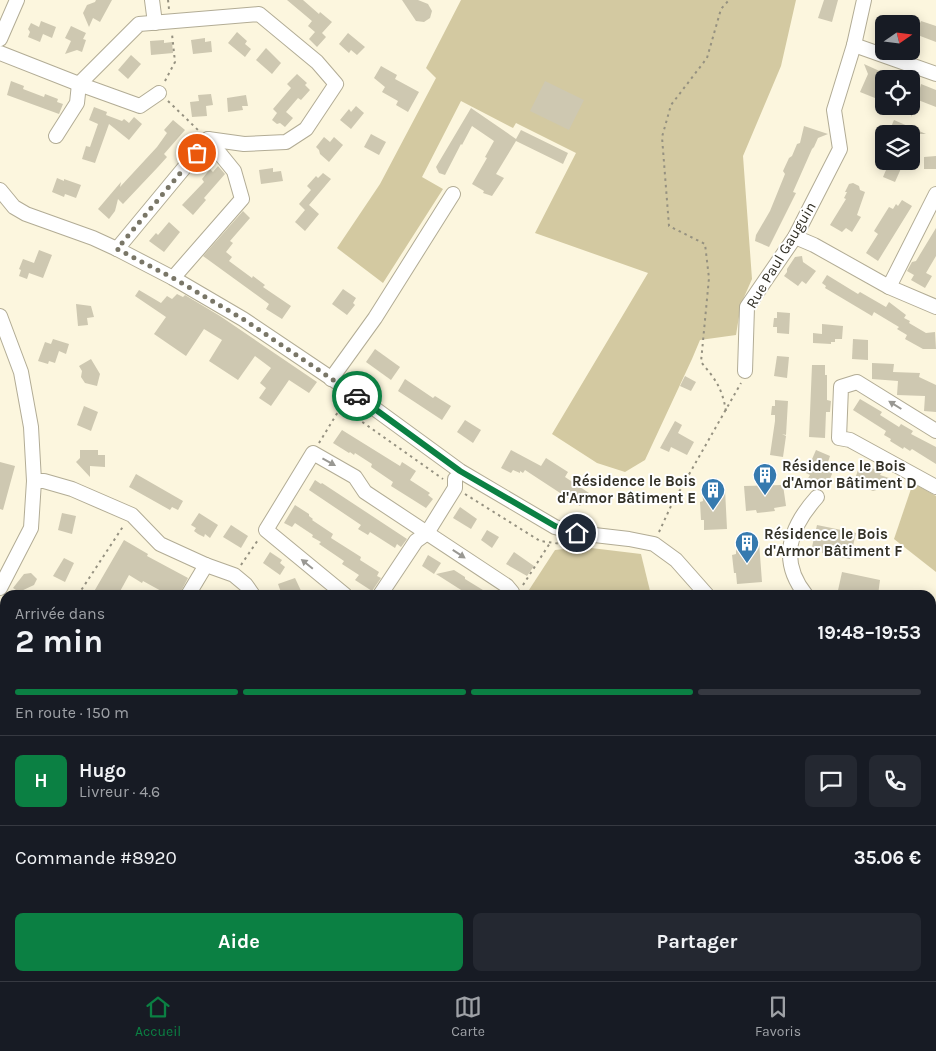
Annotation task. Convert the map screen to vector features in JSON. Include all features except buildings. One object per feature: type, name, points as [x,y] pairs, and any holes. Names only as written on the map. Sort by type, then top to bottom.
[{"type":"street","points":[[0,39],[17,0]]},
{"type":"street","points":[[152,0],[154,23]]},
{"type":"street","name":"Rue Paul Gauguin","points":[[745,371],[747,306],[795,237],[840,149],[834,110],[854,45],[864,0]]},
{"type":"street","points":[[56,136],[77,103],[79,84],[139,24],[259,14],[317,62],[336,84],[306,129],[286,142],[244,144],[208,139]]},
{"type":"street","points":[[854,45],[936,74]]},
{"type":"street","points":[[0,53],[140,106],[159,93]]},
{"type":"street","points":[[117,249],[208,139]]},
{"type":"street","points":[[173,278],[242,199],[234,171],[208,139]]},
{"type":"street","points":[[331,379],[375,318],[453,194]]},
{"type":"street","points":[[889,287],[936,194]]},
{"type":"street","points":[[2,198],[26,214],[93,238],[117,249],[173,278],[243,319],[351,392],[458,475],[555,526],[577,533],[654,544],[676,560],[703,590]]},
{"type":"street","points":[[795,237],[814,245],[889,287],[936,306]]},
{"type":"street","points":[[0,316],[21,372],[31,427],[34,481],[31,528],[0,588]]},
{"type":"street","points":[[936,431],[858,382],[841,387],[839,438],[850,440],[936,487]]},
{"type":"street","points":[[339,590],[266,530],[313,453],[355,477],[364,492],[420,534],[509,590]]},
{"type":"street","points":[[383,590],[420,534],[448,483],[458,475]]},
{"type":"street","points":[[34,481],[44,481],[72,489],[132,516],[160,544],[206,566],[234,575],[250,590]]},
{"type":"street","points":[[802,590],[790,560],[792,535],[803,512],[817,497]]},
{"type":"street","points":[[191,590],[206,566]]},
{"type":"path","points":[[168,0],[176,62],[159,93],[208,139]]},
{"type":"path","points":[[726,411],[723,395],[716,380],[701,362],[708,278],[704,244],[669,226],[662,137],[671,105],[707,58],[721,9],[730,0]]},
{"type":"path","points":[[654,544],[671,506],[726,411],[745,371]]},
{"type":"path","points":[[309,458],[344,400],[351,392]]},
{"type":"path","points":[[81,590],[132,516]]},
{"type":"path","points":[[234,575],[266,530]]},
{"type":"path","points":[[513,590],[524,585],[550,542]]},
{"type":"shaded area","points":[[461,0],[796,0],[781,66],[743,156],[752,279],[741,304],[736,335],[700,340],[645,460],[625,472],[597,463],[552,434],[648,273],[535,233],[576,153],[516,123],[513,128],[461,101],[422,177],[443,189],[383,283],[337,248],[380,184],[436,78],[426,68]]},
{"type":"shaded area","points":[[913,483],[936,496],[936,572],[894,539]]},
{"type":"shaded area","points":[[583,547],[641,554],[650,590],[529,590],[555,550]]},
{"type":"way so far","points":[[197,153],[117,249],[173,278],[243,319],[357,396]]},
{"type":"place","name":"Résidence le Bois d'Amor Bâtiment D","points":[[765,496]]},
{"type":"place","name":"Résidence le Bois d'Armor Bâtiment E","points":[[713,511]]},
{"type":"place","name":"Résidence le Bois d'Armor Bâtiment F","points":[[747,564]]},
{"type":"route","points":[[357,396],[460,471],[555,526],[577,533]]}]
